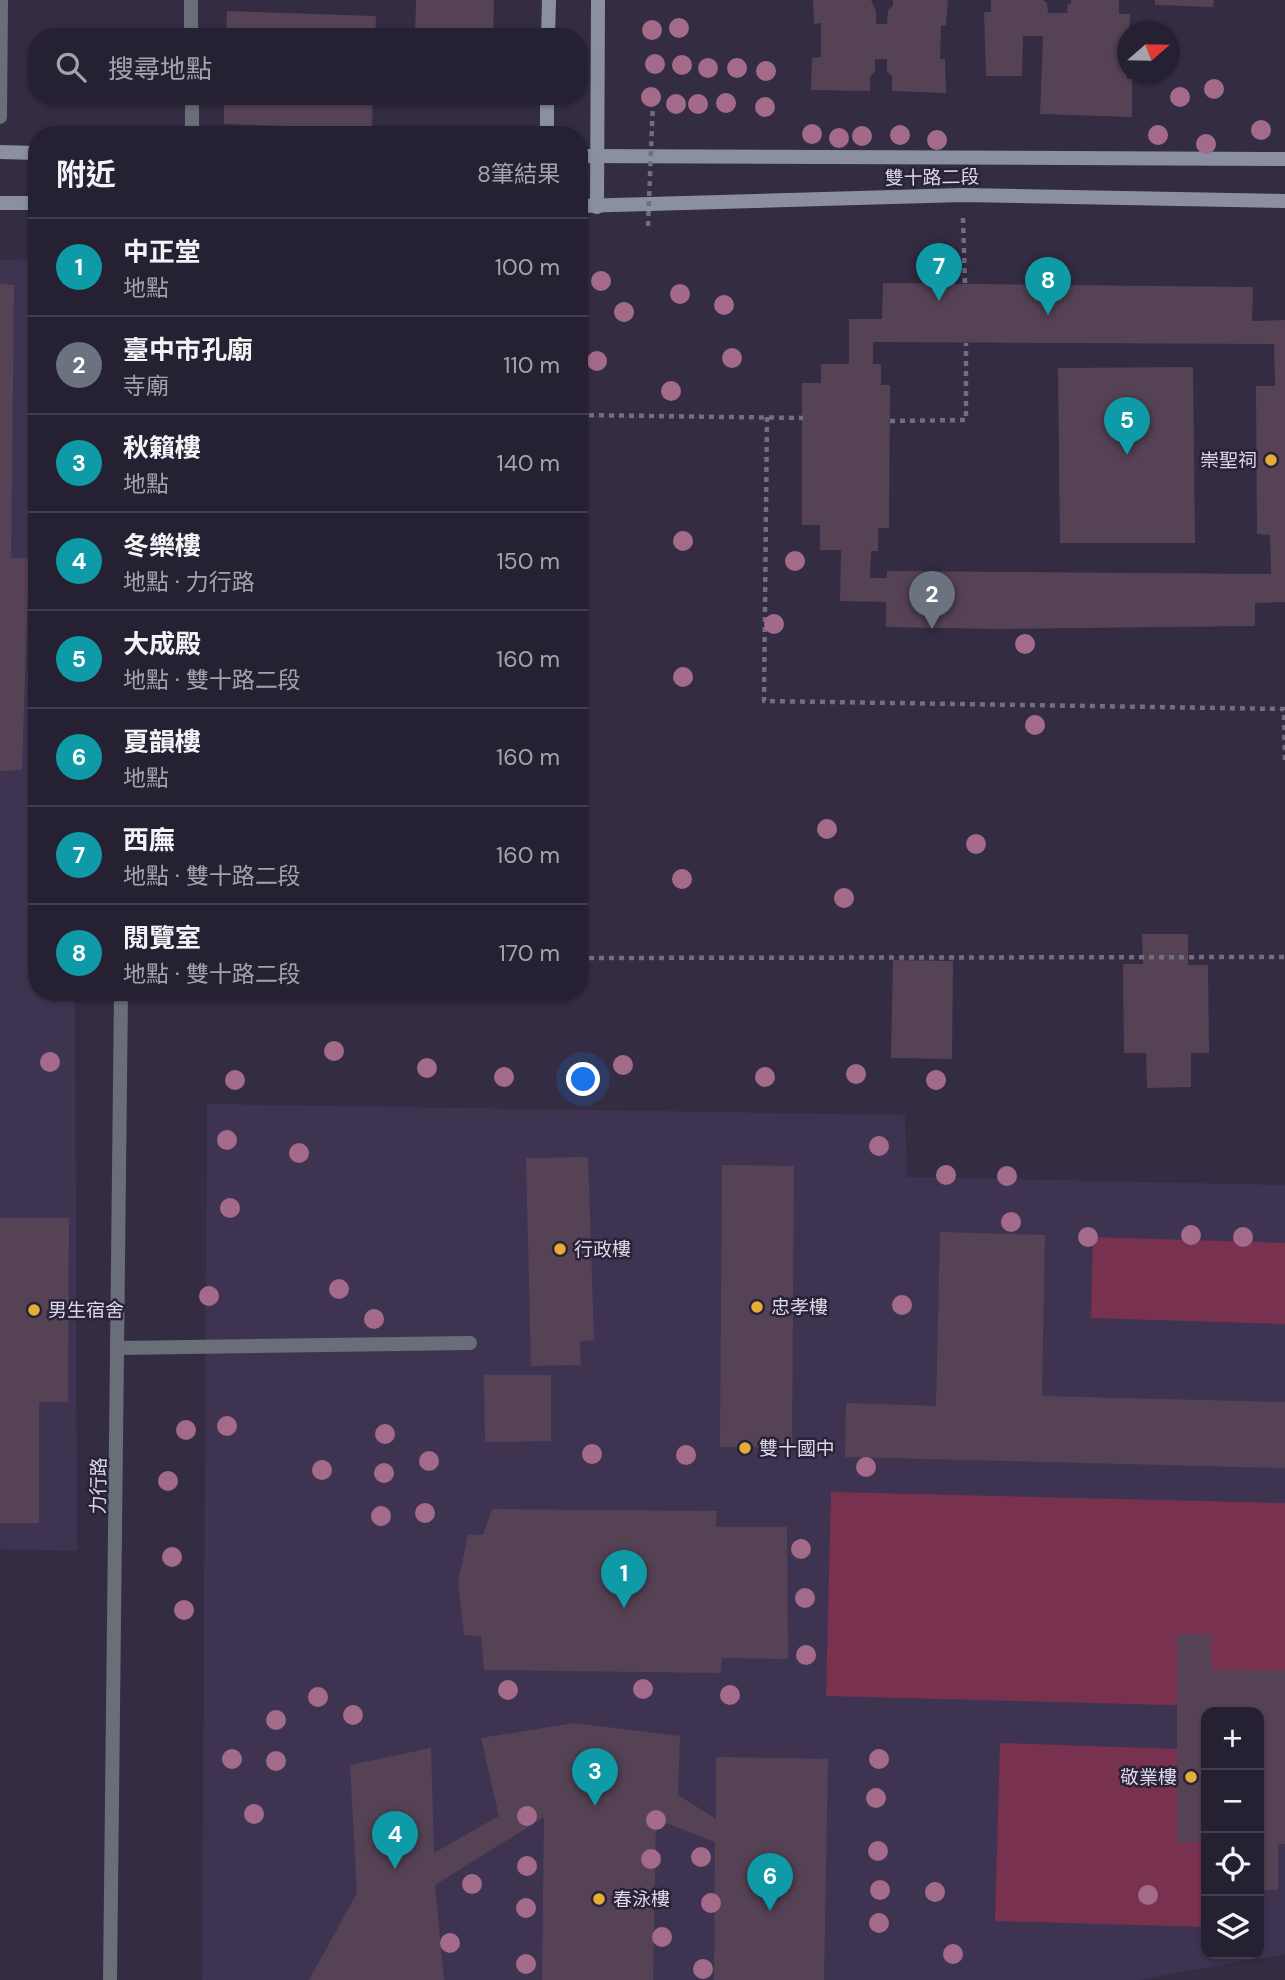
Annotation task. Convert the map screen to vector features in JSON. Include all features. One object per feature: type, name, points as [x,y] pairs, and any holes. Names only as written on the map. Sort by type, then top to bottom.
[{"type":"street","points":[[0,117],[1,0]]},
{"type":"street","points":[[191,0],[191,28]]},
{"type":"street","points":[[548,28],[549,0]]},
{"type":"street","points":[[597,207],[598,0]]},
{"type":"street","points":[[192,105],[192,126]]},
{"type":"street","points":[[547,105],[547,126]]},
{"type":"street","points":[[0,152],[28,153]]},
{"type":"street","name":"雙十路二段","points":[[588,156],[1285,159]]},
{"type":"street","name":"雙十路二段","points":[[588,206],[963,195],[1285,201]]},
{"type":"street","points":[[0,203],[28,203]]},
{"type":"street","name":"力行路","points":[[110,1980],[121,1001]]},
{"type":"street","points":[[119,1348],[470,1343]]},
{"type":"path","points":[[648,226],[653,103]]},
{"type":"path","points":[[963,195],[965,284]]},
{"type":"path","points":[[890,421],[966,420],[966,344]]},
{"type":"path","points":[[588,415],[803,418]]},
{"type":"path","points":[[767,418],[764,701],[1284,709],[1285,763]]},
{"type":"path","points":[[588,958],[1285,957]]},
{"type":"shaded area","points":[[0,260],[28,261],[28,1001],[75,1001],[77,1551],[0,1549]]},
{"type":"shaded area","name":"雙十國中","points":[[207,1104],[905,1115],[907,1177],[1285,1185],[1285,1954],[1264,1958],[1264,1707],[1201,1707],[1201,1959],[1257,1959],[1138,1980],[202,1980]]},
{"type":"shaded area","points":[[1093,1237],[1285,1243],[1285,1324],[1091,1318]]},
{"type":"shaded area","points":[[831,1492],[1285,1503],[1285,1708],[826,1696]]},
{"type":"shaded area","points":[[1000,1743],[1201,1750],[1201,1927],[995,1921]]},
{"type":"building","points":[[416,0],[494,0],[493,28],[415,28]]},
{"type":"building","points":[[813,0],[871,0],[876,11],[876,24],[887,24],[888,10],[893,6],[893,0],[948,0],[946,25],[941,26],[940,59],[945,59],[946,93],[892,91],[892,76],[887,72],[887,59],[875,59],[875,71],[870,77],[870,91],[811,90],[812,58],[821,57],[821,23],[814,24]]},
{"type":"building","points":[[991,0],[1043,0],[1047,3],[1048,13],[1067,13],[1071,0],[1119,0],[1119,14],[1130,14],[1130,21],[1117,21],[1117,84],[1132,84],[1132,117],[1040,114],[1043,36],[1023,36],[1022,76],[986,76],[984,12],[991,12]]},
{"type":"building","points":[[1155,0],[1214,0],[1213,7],[1155,5]]},
{"type":"building","points":[[227,11],[376,16],[375,28],[226,28]]},
{"type":"building","points":[[224,105],[373,105],[372,126],[224,124]]},
{"type":"building","points":[[883,283],[1253,287],[1252,321],[1285,320],[1285,602],[1255,603],[1255,626],[997,629],[886,627],[886,602],[840,601],[841,550],[820,550],[820,525],[802,525],[802,383],[821,383],[821,364],[849,364],[849,319],[882,319]],"holes":[[[873,342],[1274,344],[1275,386],[1256,386],[1257,534],[1270,535],[1271,574],[887,571],[887,578],[870,578],[871,551],[878,551],[878,528],[889,528],[890,385],[881,385],[881,364],[873,364]]]},
{"type":"building","points":[[0,284],[14,285],[11,558],[28,558],[28,588],[22,770],[0,771]]},
{"type":"building","points":[[1193,367],[1195,543],[1060,543],[1058,368]]},
{"type":"building","points":[[1142,934],[1188,934],[1188,965],[1208,965],[1209,1053],[1191,1053],[1191,1087],[1147,1088],[1146,1053],[1124,1053],[1123,964],[1143,964]]},
{"type":"building","points":[[893,960],[953,961],[952,1059],[891,1058]]},
{"type":"building","name":"行政樓","points":[[588,1157],[594,1340],[580,1341],[581,1365],[531,1366],[526,1158]]},
{"type":"building","name":"忠孝樓","points":[[722,1165],[794,1166],[792,1448],[720,1447]]},
{"type":"building","name":"男生宿舍","points":[[0,1218],[69,1218],[68,1402],[39,1402],[39,1523],[0,1523]]},
{"type":"building","points":[[940,1232],[1045,1235],[1042,1396],[1285,1402],[1285,1468],[845,1457],[846,1403],[936,1406]]},
{"type":"building","points":[[484,1375],[551,1375],[551,1441],[485,1442]]},
{"type":"building","points":[[492,1509],[717,1511],[716,1527],[787,1527],[788,1659],[722,1658],[721,1673],[484,1670],[481,1636],[464,1635],[458,1582],[468,1535],[483,1535]]},
{"type":"building","name":"敬業樓","points":[[1177,1634],[1211,1634],[1211,1670],[1285,1671],[1285,1844],[1278,1844],[1278,1890],[1264,1890],[1264,1707],[1201,1707],[1201,1843],[1177,1842]]},
{"type":"building","points":[[574,1723],[680,1736],[678,1795],[716,1819],[716,1757],[828,1759],[824,1980],[714,1980],[715,1842],[656,1819],[653,1980],[542,1980],[544,1817],[435,1885],[444,1980],[309,1980],[357,1893],[350,1765],[431,1748],[434,1853],[499,1816],[481,1738]]},
{"type":"place","name":"西廡","points":[[939,301]]},
{"type":"place","name":"閱覽室","points":[[1048,315]]},
{"type":"place","name":"大成殿","points":[[1127,455]]},
{"type":"place","name":"崇聖祠","points":[[1271,460]]},
{"type":"place","name":"臺中市孔廟","points":[[932,629]]},
{"type":"place","name":"行政樓","points":[[560,1249]]},
{"type":"place","name":"忠孝樓","points":[[757,1307]]},
{"type":"place","name":"男生宿舍","points":[[34,1310]]},
{"type":"place","name":"雙十國中","points":[[745,1448]]},
{"type":"place","name":"中正堂","points":[[624,1608]]},
{"type":"place","name":"敬業樓","points":[[1191,1777]]},
{"type":"place","name":"秋籟樓","points":[[595,1806]]},
{"type":"place","name":"冬樂樓","points":[[395,1869]]},
{"type":"place","name":"春泳樓","points":[[599,1899]]},
{"type":"place","name":"夏韻樓","points":[[770,1911]]}]
